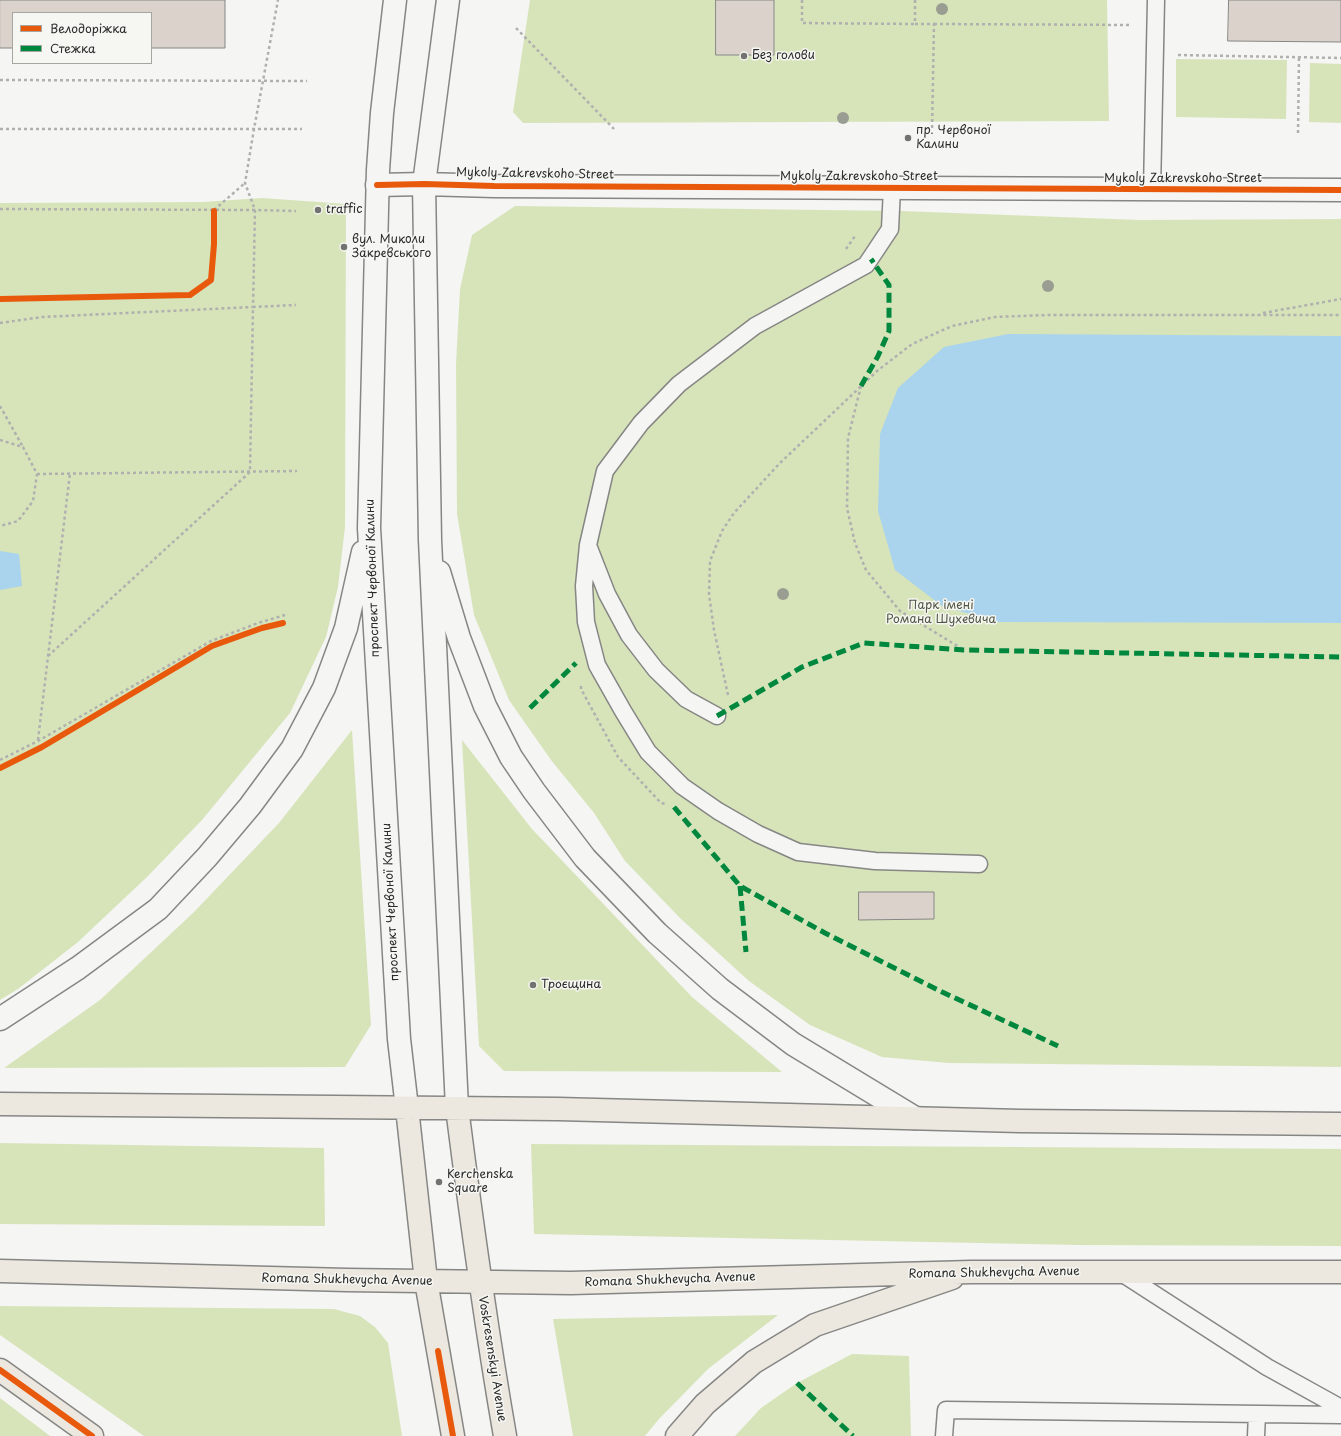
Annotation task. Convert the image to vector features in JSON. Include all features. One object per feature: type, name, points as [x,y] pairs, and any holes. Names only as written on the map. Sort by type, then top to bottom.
[{"type":"main road","name":"проспект Червоної Калини","points":[[395,0],[382,113],[377,185],[369,528],[399,1038],[407,1108]]},
{"type":"main road","points":[[448,0],[424,184],[430,540],[457,1108],[480,1281]]},
{"type":"main road","name":"Mykoly Zakrevskoho Street","points":[[377,185],[424,184],[494,186],[1341,190]]},
{"type":"main road","points":[[0,1019],[78,968],[158,909],[207,856],[250,806],[292,750],[324,688],[346,628],[369,528]]},
{"type":"main road","points":[[430,540],[459,638],[485,706],[511,757],[534,791],[585,858],[657,933],[720,989],[793,1044],[915,1118]]},
{"type":"main road","points":[[0,1104],[558,1109],[1020,1121],[1341,1124]]},
{"type":"main road","points":[[407,1108],[426,1281],[453,1436]]},
{"type":"main road","name":"Romana Shukhevycha Avenue","points":[[0,1271],[571,1283],[971,1272],[1341,1272]]},
{"type":"main road","points":[[677,1436],[705,1404],[754,1362],[815,1325],[971,1272]]},
{"type":"main road","name":"Voskresenskyi Avenue","points":[[480,1281],[506,1436]]},
{"type":"main road","points":[[0,1370],[92,1436]]},
{"type":"lane","points":[[1152,190],[1156,0]]},
{"type":"lane","points":[[892,188],[890,229],[866,265],[755,326],[679,384],[641,422],[605,471],[588,545],[584,586],[586,622],[597,665],[622,711],[648,752],[682,786],[718,811],[758,834],[798,852],[875,861],[979,864]]},
{"type":"lane","points":[[588,545],[607,594],[629,635],[656,670],[686,699],[716,716]]},
{"type":"lane","points":[[1120,1272],[1267,1367],[1341,1408]]},
{"type":"lane","points":[[944,1436],[946,1410],[1341,1415]]},
{"type":"lane","points":[[1256,1436],[1257,1414]]},
{"type":"path","points":[[48,656],[250,472],[255,210],[245,183],[262,81],[278,0]]},
{"type":"path","points":[[802,0],[802,23],[1155,26]]},
{"type":"path","points":[[916,0],[916,24]]},
{"type":"path","points":[[932,131],[934,24]]},
{"type":"path","points":[[516,28],[614,129]]},
{"type":"path","points":[[1154,54],[1341,58]]},
{"type":"path","points":[[1298,133],[1299,57]]},
{"type":"path","points":[[0,80],[308,81]]},
{"type":"path","points":[[0,129],[302,129]]},
{"type":"path","points":[[214,214],[245,183]]},
{"type":"path","points":[[0,209],[214,214],[255,210],[296,211]]},
{"type":"path","points":[[842,255],[855,235]]},
{"type":"path","points":[[1257,314],[1341,299]]},
{"type":"path","points":[[0,323],[42,317],[296,305]]},
{"type":"path","points":[[716,716],[728,694],[714,630],[709,594],[710,561],[722,531],[734,513],[760,483],[877,371],[912,344],[952,326],[995,317],[1048,314],[1341,315]]},
{"type":"path","points":[[862,386],[848,438],[847,508],[855,543],[866,570],[900,611],[964,650]]},
{"type":"path","points":[[0,406],[37,474],[33,501],[18,521],[0,526]]},
{"type":"path","points":[[0,440],[23,447]]},
{"type":"path","points":[[37,474],[297,471]]},
{"type":"path","points":[[38,741],[70,473]]},
{"type":"path","points":[[0,760],[38,741],[211,640],[258,622],[285,615]]},
{"type":"path","points":[[29,753],[212,646],[283,622]]},
{"type":"path","points":[[580,683],[581,689],[618,757],[661,802],[668,805]]},
{"type":"green space","points":[[530,0],[716,0],[716,55],[774,55],[774,0],[1107,0],[1109,121],[523,123],[513,112]]},
{"type":"green space","points":[[1176,59],[1287,60],[1286,119],[1176,117]]},
{"type":"green space","points":[[1310,63],[1341,64],[1341,123],[1309,122]]},
{"type":"green space","points":[[262,198],[346,204],[345,527],[338,587],[326,637],[290,713],[202,820],[147,877],[78,942],[18,989],[0,1000],[0,203],[203,202]]},
{"type":"green space","name":"Парк імені Романа Шухевича","points":[[515,206],[901,211],[1140,220],[1341,219],[1341,1067],[948,1063],[882,1057],[810,1025],[749,981],[681,919],[625,861],[594,813],[551,760],[509,700],[474,615],[457,514],[456,364],[460,289],[472,235]]},
{"type":"green space","points":[[352,730],[371,1025],[345,1067],[4,1068],[100,1000],[193,913],[279,823]]},
{"type":"green space","points":[[462,740],[532,829],[692,997],[782,1072],[504,1071],[479,1046]]},
{"type":"green space","points":[[0,1143],[324,1148],[325,1226],[0,1224]]},
{"type":"green space","points":[[531,1144],[1341,1149],[1341,1246],[1077,1245],[534,1234]]},
{"type":"green space","points":[[0,1306],[334,1309],[360,1316],[375,1327],[388,1343],[402,1436],[144,1436],[0,1335]]},
{"type":"green space","points":[[778,1315],[708,1369],[659,1419],[645,1436],[573,1436],[553,1319]]},
{"type":"green space","points":[[852,1354],[909,1356],[911,1436],[735,1436],[761,1408],[797,1383]]},
{"type":"green space","points":[[0,1398],[50,1436],[0,1436]]},
{"type":"water","points":[[1008,334],[1341,336],[1341,623],[998,622],[942,606],[895,570],[878,511],[880,434],[898,388],[944,347]]},
{"type":"water","points":[[0,551],[19,554],[22,586],[0,590]]},
{"type":"building","points":[[0,0],[225,0],[225,48],[152,48],[152,12],[12,12],[12,48],[0,48]]},
{"type":"building","points":[[716,0],[774,0],[774,55],[716,55]]},
{"type":"building","points":[[1229,0],[1341,0],[1341,42],[1228,41]]},
{"type":"building","points":[[859,892],[934,892],[934,919],[859,920]]},
{"type":"marked path","points":[[861,386],[878,356],[889,331],[889,285],[871,259]]},
{"type":"marked path","points":[[717,716],[802,667],[864,643],[964,650],[1341,657]]},
{"type":"marked path","points":[[530,708],[576,663]]},
{"type":"marked path","points":[[674,807],[740,886],[825,933],[938,990],[1058,1046]]},
{"type":"marked path","points":[[740,886],[746,952]]},
{"type":"marked path","points":[[797,1383],[853,1436]]},
{"type":"cycle path","points":[[377,185],[424,184],[494,186],[1341,190]]},
{"type":"cycle path","points":[[0,299],[190,295],[211,280],[214,244],[214,211]]},
{"type":"cycle path","points":[[0,768],[42,747],[212,646],[262,628],[283,623]]},
{"type":"cycle path","points":[[438,1351],[453,1436]]},
{"type":"cycle path","points":[[0,1370],[92,1436]]},
{"type":"place","name":"Без голови","points":[[744,56]]},
{"type":"place","name":"пр. Червоної Калини","points":[[908,138]]},
{"type":"place","name":"traffic","points":[[318,210]]},
{"type":"place","name":"вул. Миколи Закревського","points":[[344,247]]},
{"type":"place","name":"Троєщина","points":[[533,985]]},
{"type":"place","name":"Kerchenska Square","points":[[439,1182]]}]
